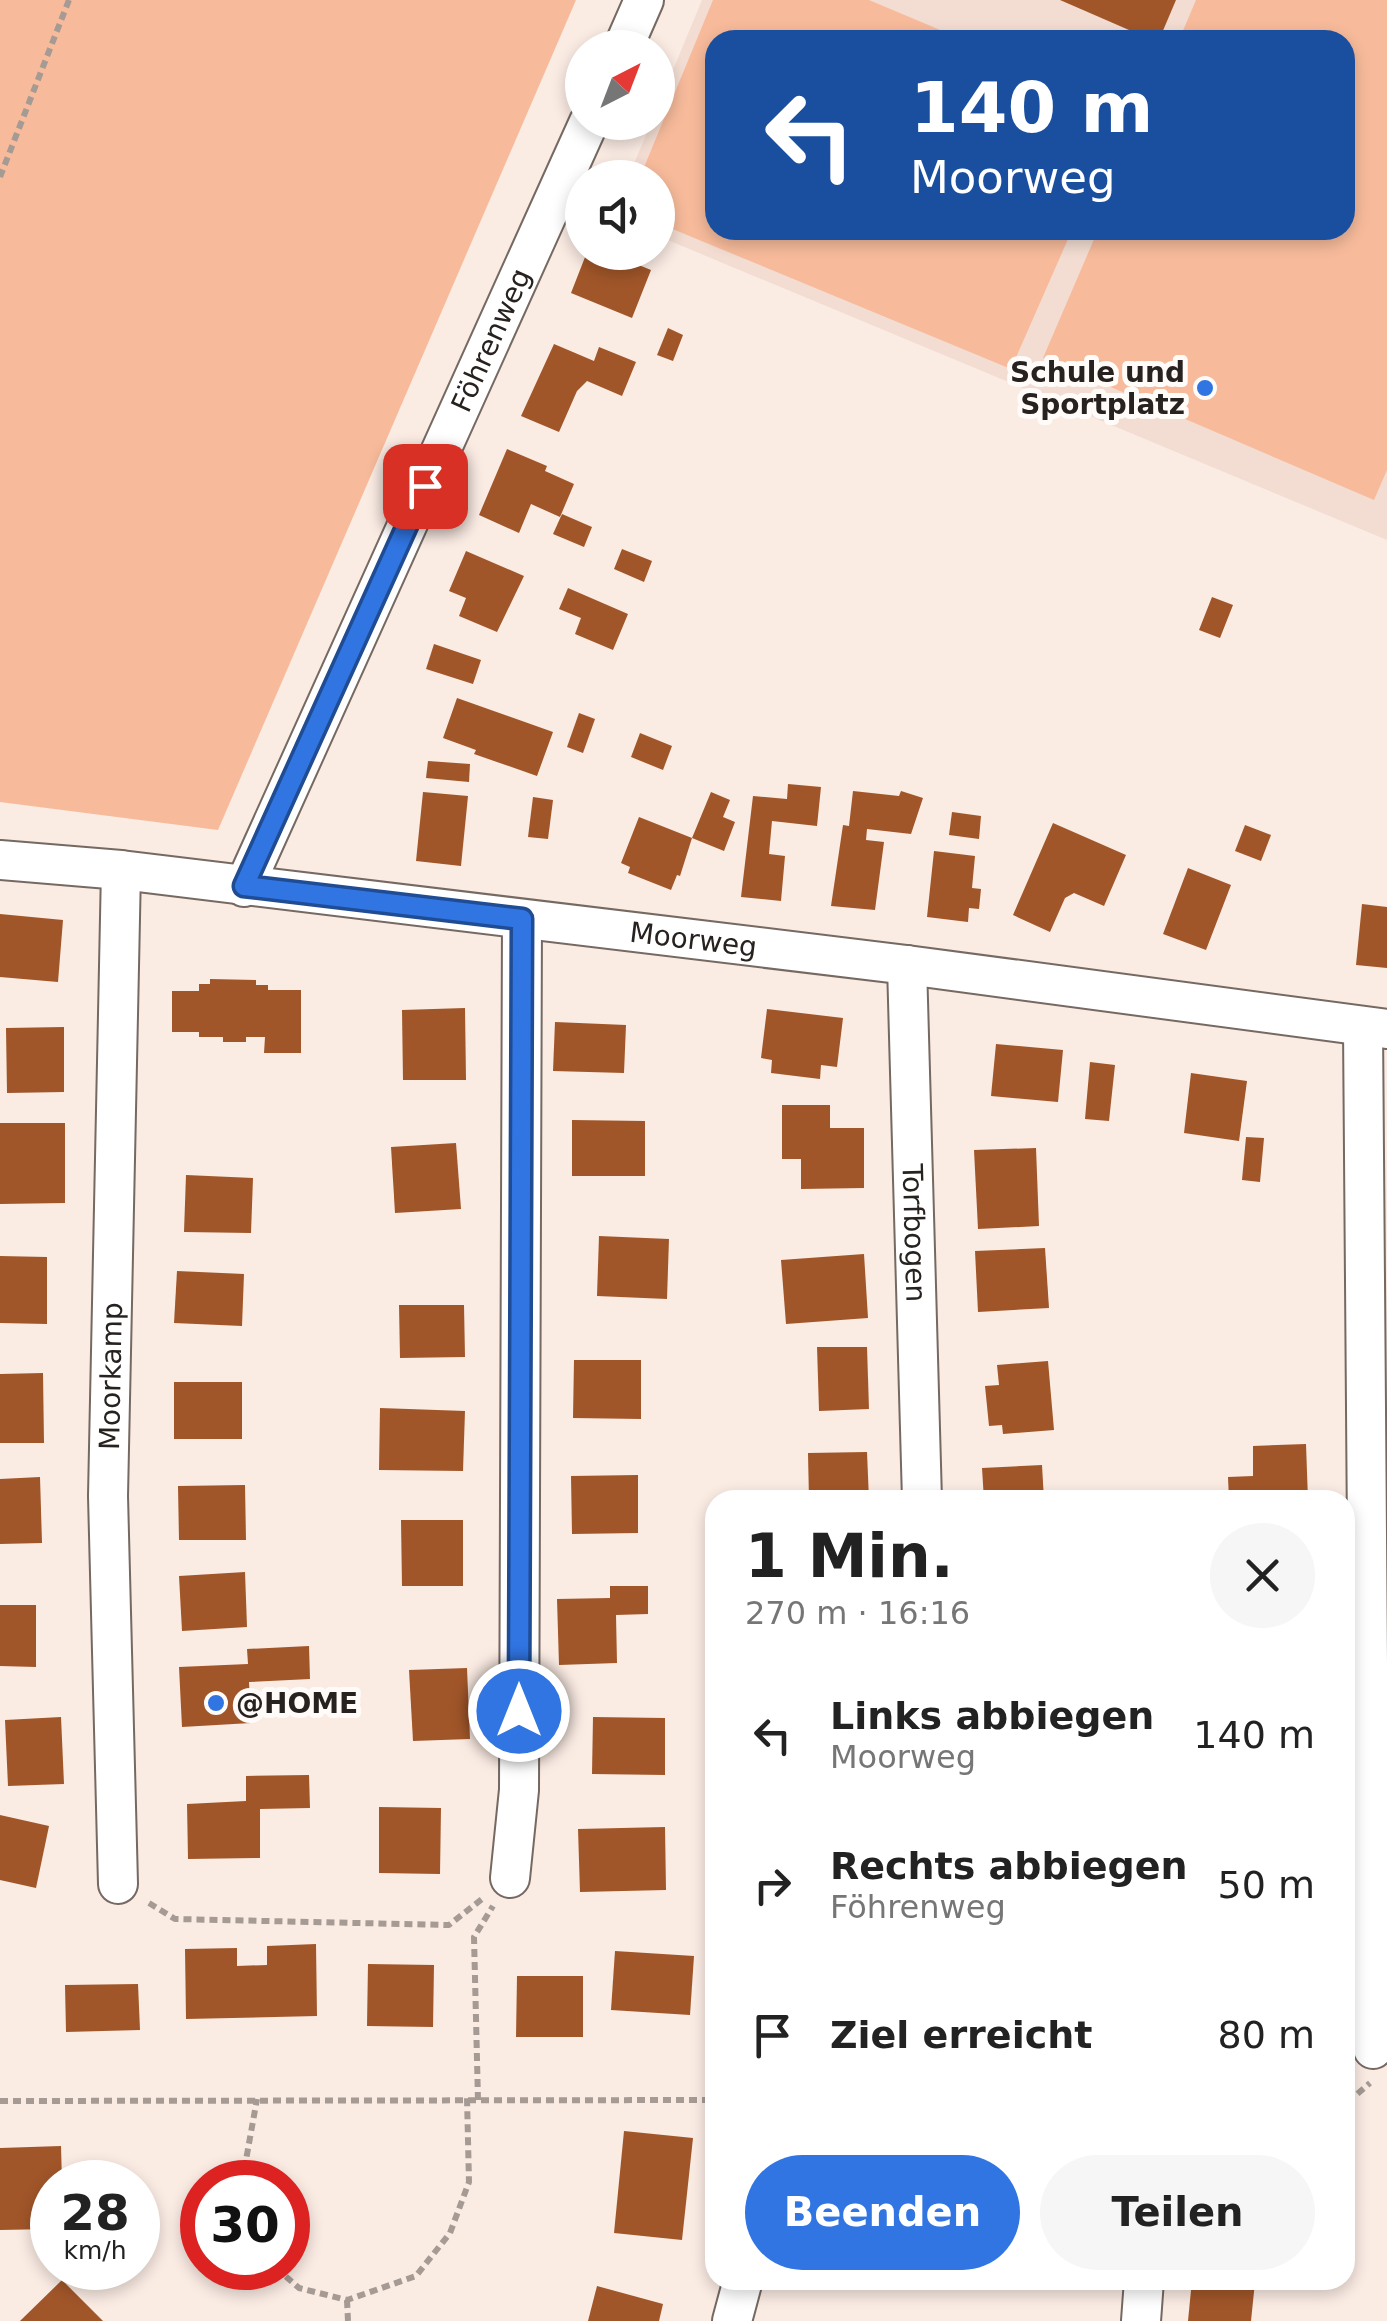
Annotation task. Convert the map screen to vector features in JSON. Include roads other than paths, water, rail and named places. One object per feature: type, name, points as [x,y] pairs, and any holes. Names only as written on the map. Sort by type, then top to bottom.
[{"type":"street","points":[[631,30],[644,0]]},
{"type":"street","name":"Föhrenweg","points":[[244,886],[582,140]]},
{"type":"street","name":"Moorweg","points":[[0,860],[121,870],[906,965],[1375,1028]]},
{"type":"street","name":"Moorkamp","points":[[118,1884],[108,1496],[121,870]]},
{"type":"street","points":[[510,1878],[519,1790],[522,919]]},
{"type":"street","name":"Torfbogen","points":[[906,965],[922,1490]]},
{"type":"street","points":[[1373,2049],[1378,1789],[1375,1028]]},
{"type":"street","points":[[732,2321],[740,2290]]},
{"type":"street","points":[[1141,2321],[1143,2290]]},
{"type":"place","name":"Schule und Sportplatz","points":[[1205,388]]},
{"type":"place","name":"@HOME","points":[[216,1703]]}]
